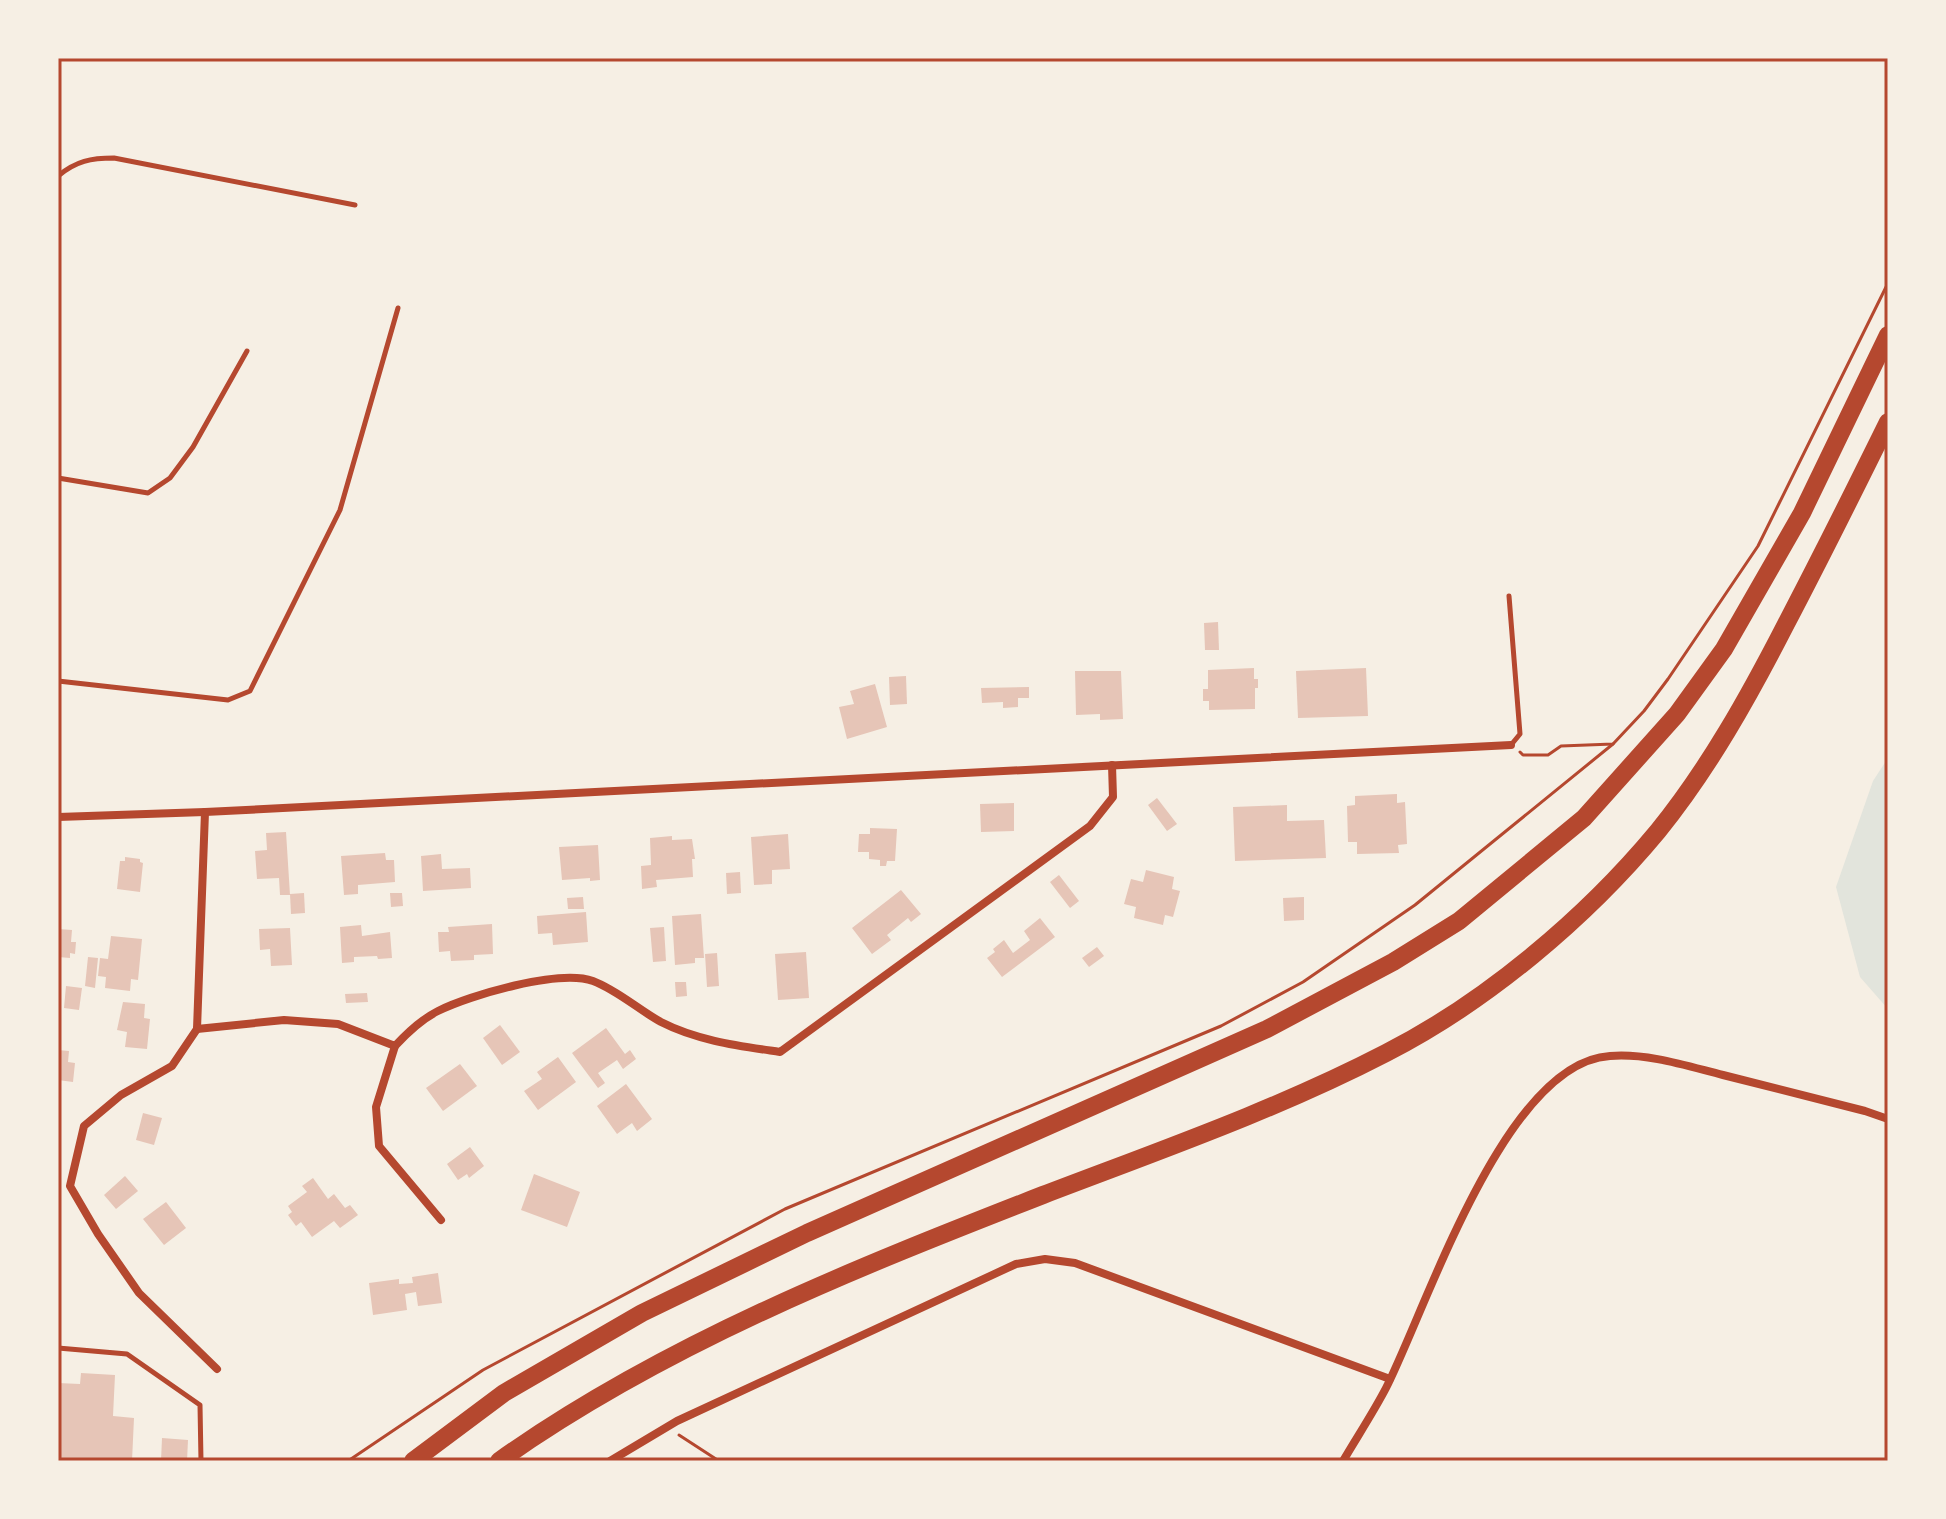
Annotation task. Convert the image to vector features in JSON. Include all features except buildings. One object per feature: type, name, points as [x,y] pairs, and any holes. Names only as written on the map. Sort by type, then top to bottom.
[{"type":"highway","points":[[413,1461],[504,1393],[642,1313],[738,1265],[1267,1029],[1393,962],[1471,911],[1584,818],[1677,714],[1724,649],[1802,513],[1888,335]]},
{"type":"highway","points":[[499,1461],[617,1386],[698,1343],[855,1271],[1256,1113],[1388,1052],[1475,999],[1541,948],[1657,831],[1731,727],[1836,529],[1888,422]]},
{"type":"street","points":[[58,817],[1511,745]]},
{"type":"street","points":[[441,1220],[379,1146],[376,1107],[395,1046],[410,1030],[438,1011],[547,978],[591,980],[664,1023],[722,1043],[780,1052],[1090,826],[1113,797],[1112,765]]},
{"type":"street","points":[[205,812],[197,1029],[172,1066],[121,1095],[84,1126],[70,1186],[98,1234],[139,1293],[217,1369]]},
{"type":"street","points":[[197,1029],[284,1020],[338,1024],[395,1046]]},
{"type":"street","points":[[1343,1461],[1390,1379],[1477,1184],[1524,1113],[1554,1082],[1582,1063],[1606,1056],[1632,1056],[1676,1063],[1888,1119]]},
{"type":"street","points":[[610,1461],[666,1427],[1016,1264],[1045,1259],[1075,1263],[1390,1379]]},
{"type":"lane","points":[[58,176],[71,165],[91,158],[114,158],[355,205]]},
{"type":"lane","points":[[58,681],[228,700],[250,691],[340,510],[398,308]]},
{"type":"lane","points":[[58,478],[148,493],[170,478],[193,447],[247,351]]},
{"type":"lane","points":[[1509,596],[1520,734],[1511,745]]},
{"type":"lane","points":[[58,1348],[127,1354],[200,1405],[201,1461]]},
{"type":"path","points":[[348,1461],[483,1370],[785,1209],[1221,1026],[1303,982],[1415,905],[1613,744],[1644,711],[1758,546],[1888,283]]},
{"type":"path","points":[[1511,745],[1523,755],[1548,755],[1561,746],[1613,744]]},
{"type":"path","points":[[666,1427],[719,1461]]},
{"type":"shaded area","points":[[1888,758],[1888,1009],[1860,977],[1836,887],[1873,781]]}]
